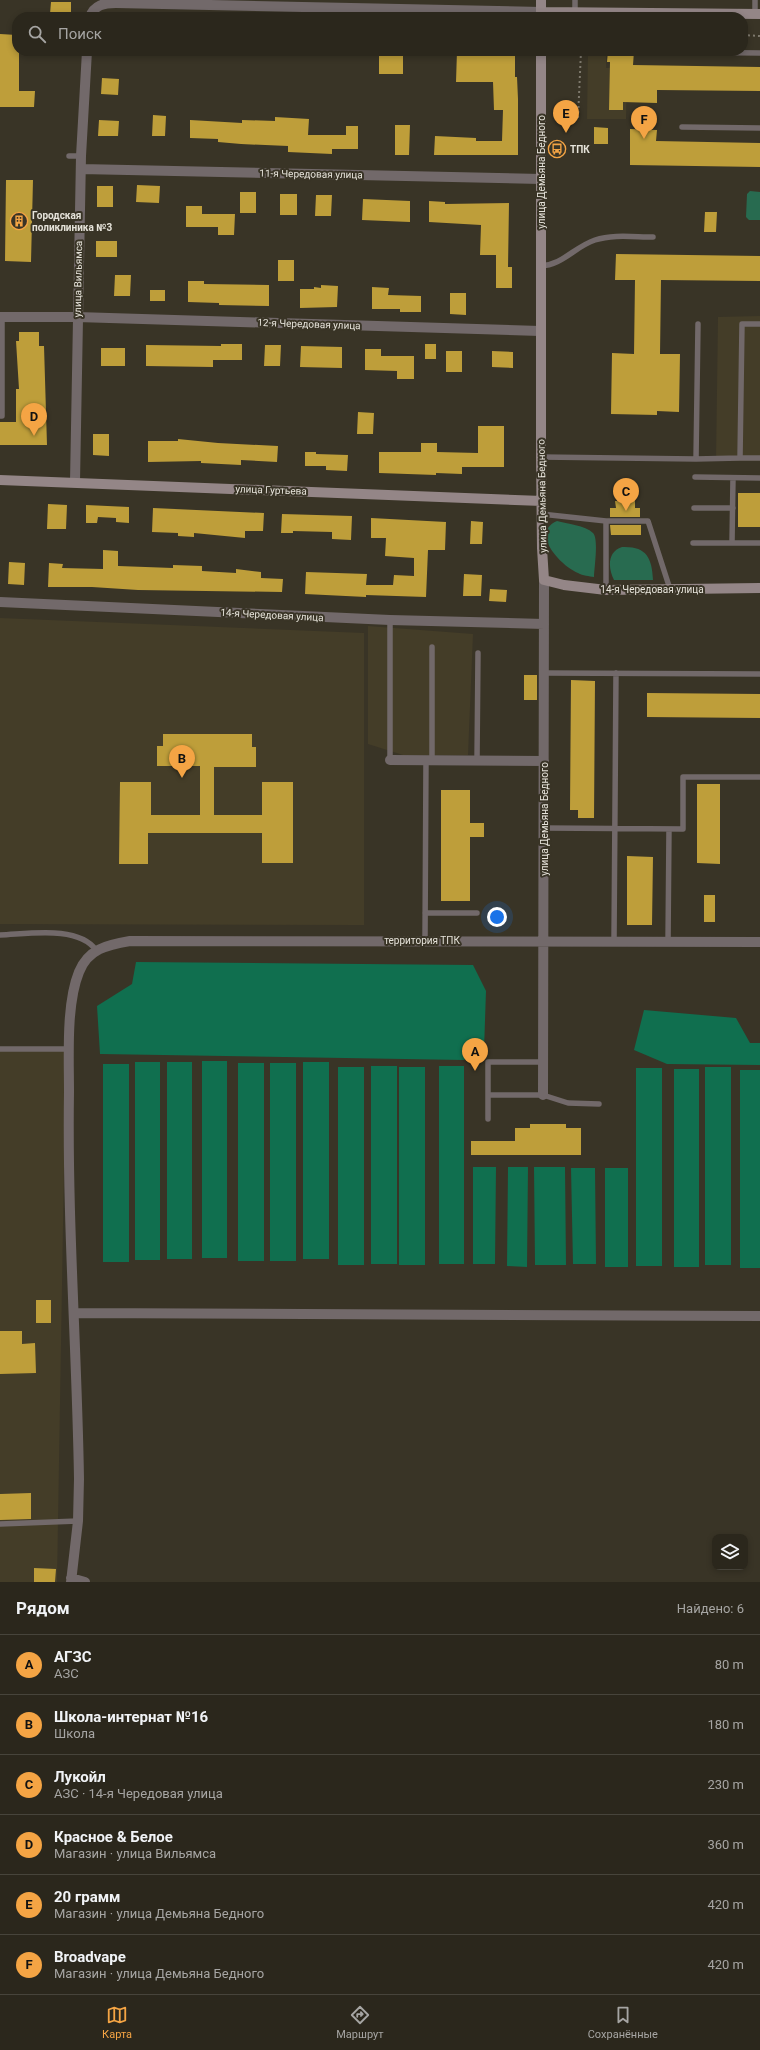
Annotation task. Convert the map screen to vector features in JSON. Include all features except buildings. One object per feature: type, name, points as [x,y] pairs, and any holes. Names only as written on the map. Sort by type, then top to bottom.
[{"type":"main road","points":[[541,0],[541,12]]},
{"type":"main road","name":"улица Демьяна Бедного","points":[[541,56],[541,514],[544,580]]},
{"type":"main road","name":"улица Гуртьева","points":[[0,480],[542,501]]},
{"type":"main road","name":"14-я Чередовая улица","points":[[544,580],[564,585],[606,590],[760,588]]},
{"type":"street","points":[[95,3],[271,2],[449,5],[521,12]]},
{"type":"street","name":"улица Вильямса","points":[[75,482],[81,156],[87,56]]},
{"type":"street","name":"11-я Чередовая улица","points":[[81,169],[540,179]]},
{"type":"street","name":"12-я Чередовая улица","points":[[1,317],[77,317],[540,331]]},
{"type":"street","name":"улица Демьяна Бедного","points":[[543,1095],[545,1062],[544,580]]},
{"type":"street","name":"14-я Чередовая улица","points":[[0,602],[390,620],[544,624]]},
{"type":"street","points":[[390,760],[544,761]]},
{"type":"street","name":"территория ТПК","points":[[92,953],[110,944],[130,940],[545,940],[760,942]]},
{"type":"street","points":[[85,1582],[71,1580],[78,1522],[75,1313],[68,1154],[70,1049],[73,991],[80,971],[92,953]]},
{"type":"street","points":[[75,1313],[760,1316]]},
{"type":"lane","points":[[575,0],[575,12]]},
{"type":"lane","points":[[755,0],[757,14]]},
{"type":"lane","points":[[748,53],[760,53]]},
{"type":"lane","points":[[682,127],[760,128]]},
{"type":"lane","points":[[69,156],[81,156]]},
{"type":"lane","points":[[540,266],[550,266],[558,263],[582,246],[595,240],[609,237],[653,237]]},
{"type":"lane","points":[[0,416],[2,416],[1,317]]},
{"type":"lane","points":[[696,459],[698,324]]},
{"type":"lane","points":[[740,458],[742,324],[760,324]]},
{"type":"lane","points":[[541,457],[696,459],[760,458]]},
{"type":"lane","points":[[695,478],[760,478]]},
{"type":"lane","points":[[732,543],[733,478]]},
{"type":"lane","points":[[694,508],[733,508]]},
{"type":"lane","points":[[541,514],[606,521],[648,521],[670,589]]},
{"type":"lane","points":[[606,521],[606,590]]},
{"type":"lane","points":[[693,543],[760,543]]},
{"type":"lane","points":[[390,620],[390,760]]},
{"type":"lane","points":[[425,940],[432,647]]},
{"type":"lane","points":[[477,760],[478,653]]},
{"type":"lane","points":[[544,673],[760,674]]},
{"type":"lane","points":[[614,941],[616,673]]},
{"type":"lane","points":[[544,828],[683,829],[683,777],[760,777]]},
{"type":"lane","points":[[668,942],[669,829]]},
{"type":"lane","points":[[425,913],[477,913]]},
{"type":"lane","points":[[0,935],[63,933],[80,937],[92,945],[92,953]]},
{"type":"lane","points":[[0,1049],[70,1049]]},
{"type":"lane","points":[[488,1119],[488,1062],[545,1062]]},
{"type":"lane","points":[[488,1095],[543,1095],[568,1102],[599,1104]]},
{"type":"lane","points":[[0,1524],[78,1522]]},
{"type":"path","points":[[748,36],[760,36]]},
{"type":"path","points":[[578,118],[581,56]]},
{"type":"shaded area","points":[[588,56],[606,56],[606,68],[627,68],[626,119],[587,119]]},
{"type":"shaded area","points":[[760,316],[760,461],[716,461],[718,317]]},
{"type":"shaded area","points":[[0,618],[364,633],[364,925],[0,924]]},
{"type":"shaded area","points":[[368,626],[473,634],[468,755],[403,755],[368,744]]},
{"type":"shaded area","points":[[0,1048],[66,1048],[57,1582],[0,1582]]},
{"type":"green space","points":[[750,191],[760,192],[760,220],[749,220],[746,217],[747,194]]},
{"type":"green space","points":[[557,521],[581,526],[590,530],[595,536],[596,547],[594,577],[582,575],[571,570],[551,549],[547,541],[546,533],[549,526]]},
{"type":"green space","points":[[622,547],[637,548],[646,554],[651,565],[653,580],[614,580],[610,566],[611,556],[617,549]]},
{"type":"green space","points":[[136,962],[473,965],[486,991],[484,1050],[464,1060],[100,1054],[97,1006],[132,984]]},
{"type":"green space","points":[[644,1010],[736,1018],[750,1043],[760,1043],[760,1065],[667,1064],[634,1050]]},
{"type":"green space","points":[[202,1061],[227,1061],[227,1258],[202,1258]]},
{"type":"green space","points":[[135,1062],[160,1062],[160,1260],[135,1260]]},
{"type":"green space","points":[[167,1062],[192,1062],[192,1259],[167,1259]]},
{"type":"green space","points":[[303,1062],[329,1062],[329,1259],[303,1259]]},
{"type":"green space","points":[[238,1063],[264,1063],[264,1261],[238,1261]]},
{"type":"green space","points":[[270,1063],[296,1063],[296,1261],[270,1261]]},
{"type":"green space","points":[[103,1064],[129,1064],[129,1262],[103,1262]]},
{"type":"green space","points":[[371,1066],[397,1066],[397,1264],[371,1264]]},
{"type":"green space","points":[[439,1066],[464,1066],[464,1264],[439,1264]]},
{"type":"green space","points":[[338,1067],[364,1067],[364,1265],[338,1265]]},
{"type":"green space","points":[[399,1067],[425,1067],[425,1265],[399,1265]]},
{"type":"green space","points":[[705,1067],[731,1067],[731,1265],[705,1265]]},
{"type":"green space","points":[[636,1068],[662,1068],[662,1266],[636,1266]]},
{"type":"green space","points":[[674,1069],[699,1069],[699,1267],[674,1267]]},
{"type":"green space","points":[[740,1070],[760,1070],[760,1268],[740,1268]]},
{"type":"green space","points":[[473,1167],[496,1167],[495,1264],[473,1264]]},
{"type":"green space","points":[[508,1167],[528,1167],[527,1267],[507,1266]]},
{"type":"green space","points":[[534,1167],[565,1167],[566,1265],[535,1265]]},
{"type":"green space","points":[[571,1168],[595,1168],[596,1264],[573,1264]]},
{"type":"green space","points":[[605,1168],[628,1168],[628,1267],[605,1267]]},
{"type":"place","name":"20 грамм","points":[[566,133]]},
{"type":"place","name":"Broadvape","points":[[644,139]]},
{"type":"place","name":"ТПК","points":[[557,149]]},
{"type":"place","name":"Городская поликлиника №3","points":[[19,221]]},
{"type":"place","name":"Красное & Белое","points":[[34,436]]},
{"type":"place","name":"Лукойл","points":[[626,511]]},
{"type":"place","name":"Школа-интернат №16","points":[[182,778]]},
{"type":"place","name":"АГЗС","points":[[475,1071]]}]
